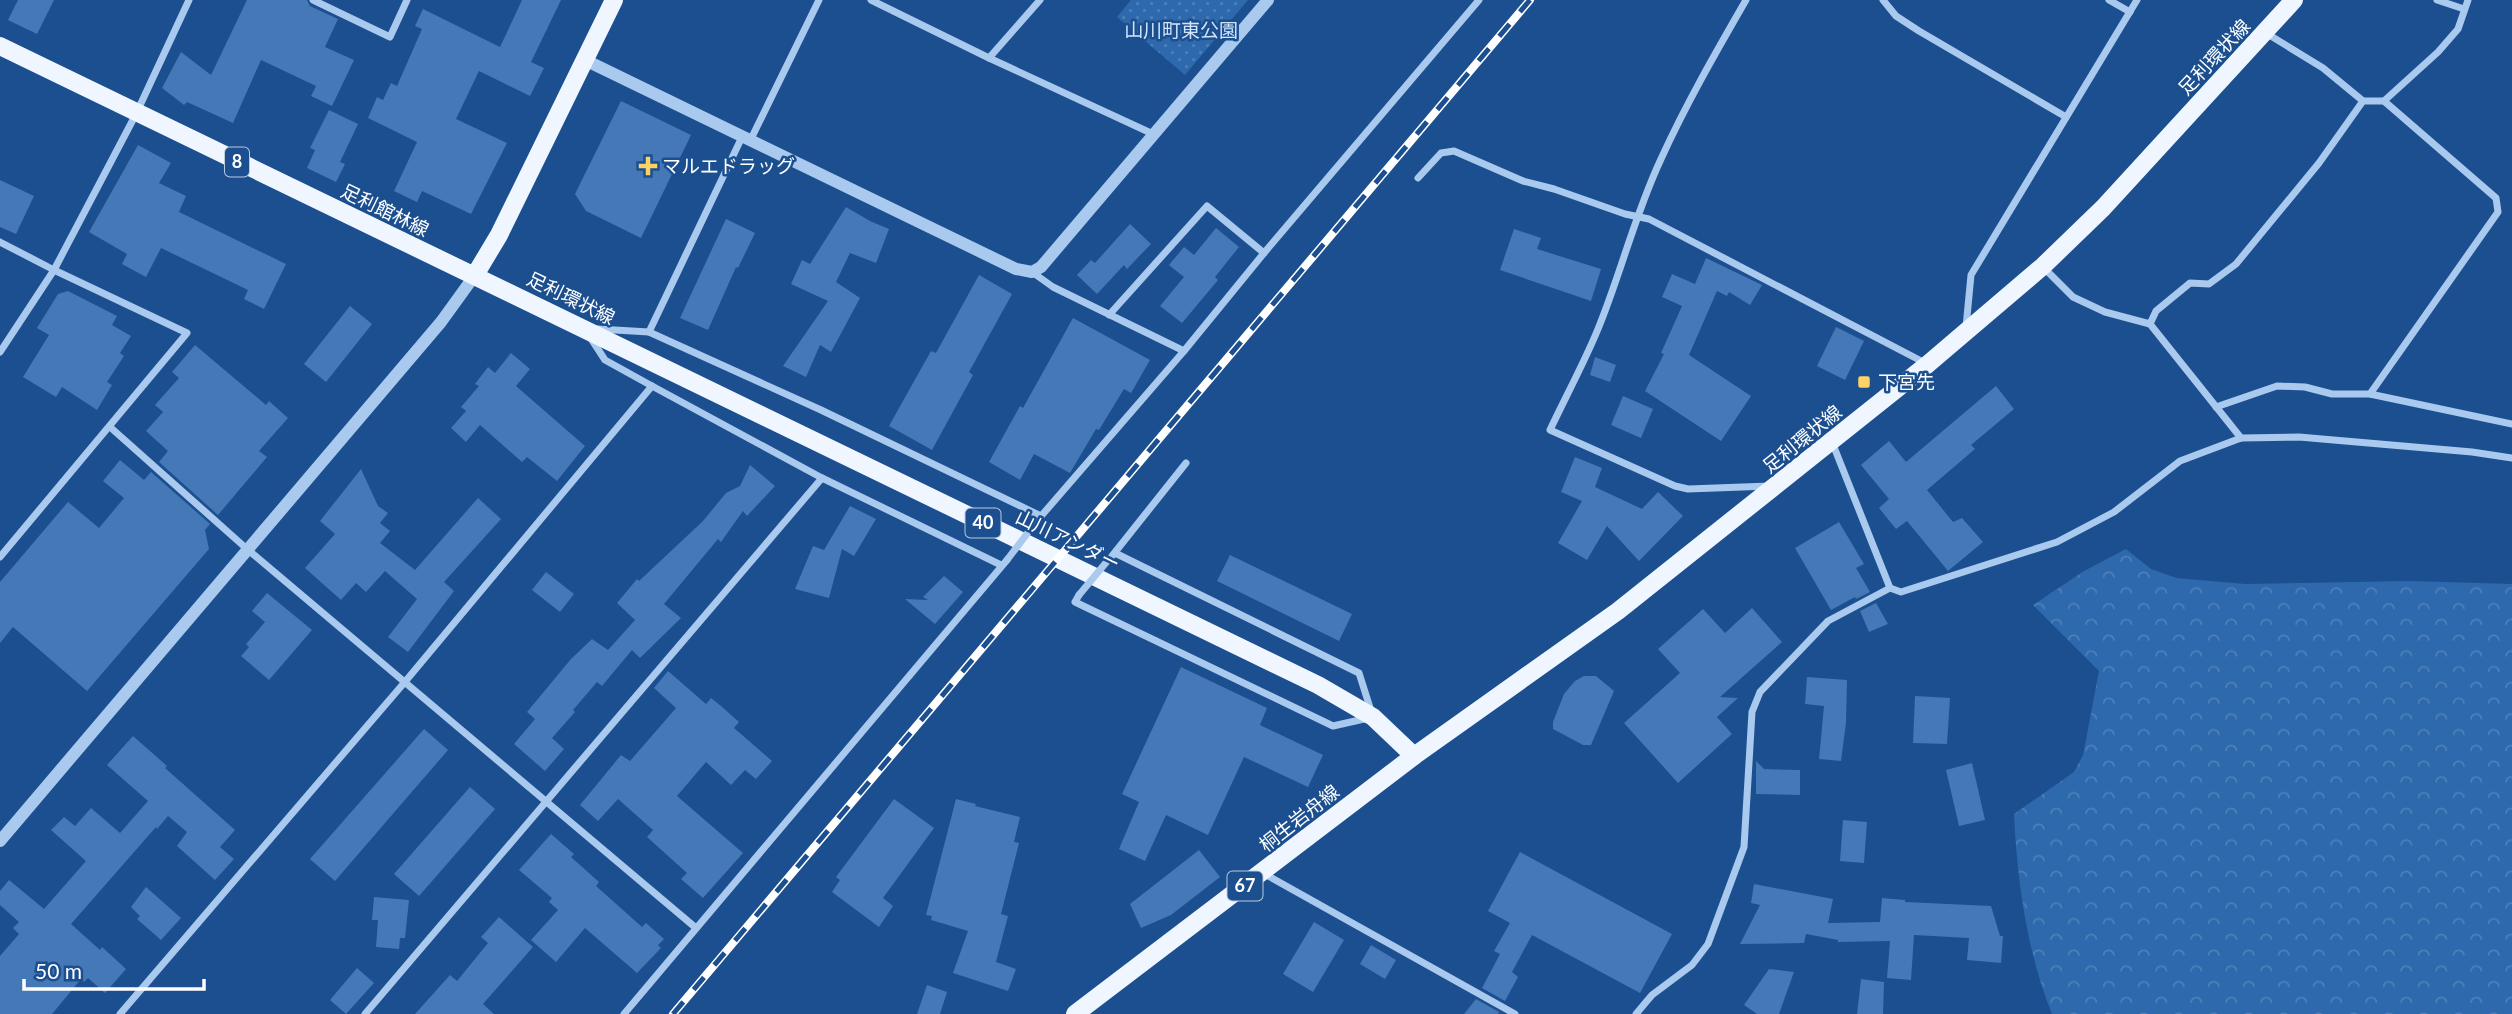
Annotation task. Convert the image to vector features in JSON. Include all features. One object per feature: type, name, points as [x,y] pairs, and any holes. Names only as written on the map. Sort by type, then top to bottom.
[{"type":"main road","points":[[475,275],[499,235],[614,0]]},
{"type":"main road","name":"足利環状線","points":[[1414,756],[1618,611],[1928,365],[2043,266],[2104,208],[2294,0]]},
{"type":"main road","name":"足利館林線","points":[[0,46],[136,114],[475,275]]},
{"type":"main road","name":"足利環状線","points":[[475,275],[649,359]]},
{"type":"main road","name":"山川アンダー","points":[[649,359],[1318,685],[1373,716]]},
{"type":"main road","name":"40","points":[[1373,716],[1414,756]]},
{"type":"main road","name":"桐生岩舟線","points":[[1075,1014],[1414,756]]},
{"type":"street","points":[[0,352],[54,270],[136,114],[189,0]]},
{"type":"street","points":[[313,0],[390,37],[407,0]]},
{"type":"street","points":[[649,332],[819,0]]},
{"type":"street","points":[[872,0],[1153,134]]},
{"type":"street","points":[[989,58],[1040,0]]},
{"type":"street","points":[[1032,272],[1041,267],[1268,0]]},
{"type":"street","points":[[624,1014],[1479,0]]},
{"type":"street","points":[[1746,0],[1696,88],[1659,162],[1598,329],[1550,430],[1663,481],[1688,489],[1777,486]]},
{"type":"street","points":[[1883,0],[1896,16],[1919,31],[2066,117]]},
{"type":"street","points":[[2109,0],[2130,12]]},
{"type":"street","points":[[1965,333],[1971,275],[2137,0]]},
{"type":"street","points":[[2437,0],[2463,9]]},
{"type":"street","points":[[2385,102],[2438,52],[2458,29],[2468,0]]},
{"type":"street","points":[[2266,32],[2323,68],[2363,101],[2385,102],[2496,198],[2498,212],[2370,394]]},
{"type":"street","points":[[585,60],[1016,269],[1032,272],[1053,287],[1184,351]]},
{"type":"street","points":[[2150,324],[2156,311],[2190,283],[2209,284],[2236,264],[2319,163],[2363,101]]},
{"type":"street","points":[[1418,178],[1441,153],[1454,151],[1523,181],[1649,219],[1928,365]]},
{"type":"street","points":[[1109,315],[1207,206],[1264,253]]},
{"type":"street","points":[[0,242],[187,332],[0,557]]},
{"type":"street","points":[[2043,266],[2073,297],[2105,312],[2150,324],[2241,438]]},
{"type":"street","points":[[0,841],[441,322],[475,275]]},
{"type":"street","points":[[583,328],[649,332],[821,410],[1039,519]]},
{"type":"street","points":[[583,328],[605,360],[822,478],[1004,562]]},
{"type":"street","points":[[120,1014],[404,683],[652,386]]},
{"type":"street","points":[[2216,407],[2277,386],[2305,387],[2332,394],[2370,394],[2512,424]]},
{"type":"street","points":[[110,427],[247,549],[696,928]]},
{"type":"street","points":[[1636,1014],[1652,995],[1692,965],[1708,944],[1745,847],[1752,712],[1760,692],[1828,621],[1890,588],[1901,592],[2057,542],[2114,512],[2180,461],[2241,438],[2351,441],[2512,458]]},
{"type":"street","points":[[1832,442],[1890,588]]},
{"type":"street","points":[[1112,556],[1359,673],[1373,716],[1333,726],[1075,602],[1186,463]]},
{"type":"street","points":[[365,1014],[822,478]]},
{"type":"street","points":[[1263,873],[1515,1014]]},
{"type":"green space","name":"山川町東公園","points":[[1131,0],[1248,0],[1185,75],[1117,17]]},
{"type":"green space","points":[[2126,549],[2151,569],[2176,578],[2245,584],[2409,581],[2512,584],[2512,1014],[2052,1014],[2036,966],[2025,916],[2014,814],[2074,772],[2083,755],[2099,671],[2033,605],[2084,571]]},
{"type":"building","points":[[18,0],[54,0],[37,34],[8,20]]},
{"type":"building","points":[[247,0],[307,0],[310,6],[338,19],[325,47],[354,60],[332,106],[311,96],[316,86],[261,60],[233,123],[187,102],[184,105],[162,88],[181,52],[211,75]]},
{"type":"building","points":[[522,0],[561,0],[531,62],[544,68],[530,96],[479,71],[456,119],[507,143],[471,214],[422,191],[417,202],[394,191],[417,142],[368,118],[377,97],[383,100],[391,83],[397,86],[422,29],[415,26],[423,9],[500,47]]},
{"type":"building","points":[[621,101],[691,135],[641,238],[586,211],[575,194]]},
{"type":"building","points":[[329,110],[358,124],[340,162],[345,164],[336,182],[307,168],[315,150],[310,148]]},
{"type":"building","points":[[138,145],[171,163],[159,183],[186,196],[179,212],[286,264],[264,309],[244,299],[248,290],[161,248],[146,277],[122,264],[127,254],[89,232]]},
{"type":"building","points":[[0,180],[34,196],[16,234],[0,227]]},
{"type":"building","points":[[846,207],[889,229],[876,263],[850,253],[836,282],[860,298],[831,352],[820,345],[806,377],[783,366],[828,301],[791,284],[802,260],[810,264]]},
{"type":"building","points":[[726,219],[755,233],[738,268],[736,267],[708,330],[680,318]]},
{"type":"building","points":[[1130,224],[1151,244],[1127,269],[1124,265],[1097,294],[1077,275],[1091,260],[1095,263]]},
{"type":"building","points":[[1216,228],[1239,247],[1215,277],[1218,280],[1182,323],[1160,306],[1184,277],[1169,265],[1184,247],[1194,255]]},
{"type":"building","points":[[1514,229],[1541,238],[1537,249],[1601,269],[1591,301],[1500,270]]},
{"type":"building","points":[[1706,258],[1762,285],[1750,305],[1729,292],[1727,296],[1717,291],[1689,355],[1751,396],[1721,441],[1645,391],[1664,354],[1661,353],[1682,306],[1662,297],[1672,274],[1695,284]]},
{"type":"building","points":[[979,275],[1012,294],[969,372],[973,375],[932,450],[889,426],[931,351],[936,353]]},
{"type":"building","points":[[68,291],[117,316],[112,325],[131,336],[120,353],[124,356],[107,382],[112,385],[97,410],[62,387],[56,397],[23,377],[49,335],[37,328],[58,294]]},
{"type":"building","points":[[350,306],[372,324],[326,382],[304,364]]},
{"type":"building","points":[[1073,318],[1150,360],[1131,393],[1124,389],[1070,473],[1034,454],[1020,480],[989,462],[1020,406],[1023,408]]},
{"type":"building","points":[[1836,327],[1864,341],[1845,380],[1817,366]]},
{"type":"building","points":[[195,345],[266,405],[269,401],[288,418],[259,451],[267,457],[218,515],[159,462],[168,451],[146,431],[163,412],[155,405],[179,378],[172,372]]},
{"type":"building","points":[[511,353],[530,369],[516,386],[585,446],[557,481],[527,457],[522,462],[480,425],[466,442],[451,428],[466,411],[461,407],[479,386],[475,384],[488,367],[495,373]]},
{"type":"building","points":[[1595,357],[1616,365],[1610,382],[1590,375]]},
{"type":"building","points":[[1996,386],[2014,409],[1971,445],[1975,449],[1927,490],[1953,522],[1962,518],[1983,542],[1948,571],[1907,521],[1896,529],[1879,508],[1889,499],[1861,465],[1889,441],[1906,462]]},
{"type":"building","points":[[1623,396],[1653,409],[1641,438],[1611,425]]},
{"type":"building","points":[[1575,457],[1602,468],[1595,487],[1642,509],[1658,492],[1683,516],[1639,561],[1607,526],[1587,560],[1558,543],[1582,501],[1561,492]]},
{"type":"building","points":[[120,460],[144,480],[151,472],[210,524],[205,530],[209,549],[87,691],[13,627],[0,643],[0,582],[68,502],[99,528],[124,498],[103,481]]},
{"type":"building","points":[[750,465],[775,486],[747,516],[743,511],[721,542],[718,539],[664,604],[681,618],[640,658],[632,650],[602,686],[597,682],[573,710],[575,712],[552,738],[564,749],[545,771],[514,744],[535,719],[527,712],[571,659],[592,639],[608,650],[635,620],[617,603],[637,579],[639,581],[703,521],[726,493],[740,486]]},
{"type":"building","points":[[361,469],[378,506],[388,513],[380,523],[390,531],[380,543],[415,570],[478,498],[501,519],[444,582],[454,591],[408,652],[388,637],[417,599],[385,571],[366,592],[356,583],[341,600],[305,568],[335,534],[320,521]]},
{"type":"building","points":[[850,506],[876,519],[854,556],[842,549],[829,598],[795,589],[813,546],[824,550]]},
{"type":"building","points":[[1839,522],[1864,564],[1856,568],[1870,592],[1831,610],[1795,548]]},
{"type":"building","points":[[1230,555],[1352,614],[1339,641],[1217,581]]},
{"type":"building","points":[[546,572],[574,594],[560,612],[532,590]]},
{"type":"building","points":[[944,576],[963,592],[935,624],[905,599],[928,600],[923,597]]},
{"type":"building","points":[[267,593],[312,630],[269,680],[241,656],[249,647],[246,644],[265,622],[252,611]]},
{"type":"building","points":[[1876,603],[1888,624],[1869,632],[1860,611]]},
{"type":"building","points":[[1752,608],[1782,642],[1720,697],[1738,698],[1717,717],[1732,734],[1678,783],[1624,723],[1680,673],[1658,649],[1703,609],[1725,633]]},
{"type":"building","points":[[1181,667],[1267,708],[1260,725],[1323,755],[1308,787],[1244,757],[1208,835],[1166,815],[1145,861],[1119,849],[1139,802],[1122,794]]},
{"type":"building","points":[[668,671],[706,704],[711,698],[721,706],[739,722],[734,728],[772,761],[756,779],[745,770],[731,785],[706,762],[677,796],[743,853],[703,898],[681,879],[687,873],[647,837],[653,830],[618,799],[598,821],[580,805],[621,755],[630,761],[676,708],[654,688]]},
{"type":"building","points":[[1584,676],[1596,676],[1614,691],[1591,745],[1583,745],[1553,729],[1564,694],[1575,681]]},
{"type":"building","points":[[1807,677],[1847,680],[1846,723],[1841,761],[1819,759],[1824,706],[1805,704]]},
{"type":"building","points":[[1915,696],[1950,698],[1947,744],[1913,743]]},
{"type":"building","points":[[424,729],[448,750],[335,881],[310,859]]},
{"type":"building","points":[[133,736],[235,830],[220,847],[234,859],[215,880],[177,846],[187,832],[168,816],[71,924],[126,969],[105,993],[88,978],[84,982],[81,979],[52,1014],[0,1014],[0,956],[19,934],[13,928],[19,922],[0,905],[0,891],[9,880],[44,909],[86,861],[51,830],[64,817],[75,826],[91,808],[120,833],[148,801],[107,765]]},
{"type":"building","points":[[1756,761],[1764,769],[1800,770],[1800,795],[1756,794]]},
{"type":"building","points":[[1972,763],[1985,820],[1959,826],[1946,770]]},
{"type":"building","points":[[470,787],[495,809],[419,896],[394,874]]},
{"type":"building","points":[[894,799],[934,828],[883,898],[893,906],[879,927],[832,892],[840,880],[836,877]]},
{"type":"building","points":[[956,799],[1020,817],[1014,842],[1019,843],[1001,914],[1008,916],[996,962],[1016,969],[1008,991],[953,973],[968,931],[931,920],[932,916],[926,915]]},
{"type":"building","points":[[1843,820],[1867,822],[1864,863],[1840,861]]},
{"type":"building","points":[[551,834],[574,854],[571,857],[599,882],[596,886],[642,927],[646,923],[664,939],[658,945],[661,948],[637,973],[585,928],[556,962],[531,940],[558,910],[549,902],[552,898],[519,870]]},
{"type":"building","points":[[1199,850],[1220,877],[1171,915],[1141,928],[1130,904]]},
{"type":"building","points":[[1520,852],[1672,934],[1640,993],[1532,935],[1512,972],[1518,977],[1505,1001],[1482,988],[1500,954],[1494,951],[1510,923],[1488,911]]},
{"type":"building","points":[[1754,884],[1833,899],[1828,923],[1880,922],[1882,898],[1905,902],[1991,906],[2000,936],[2003,936],[2001,963],[1967,960],[1969,938],[1914,935],[1911,980],[1887,978],[1890,941],[1838,942],[1806,934],[1804,943],[1740,944],[1760,905],[1751,903]]},
{"type":"building","points":[[146,887],[181,918],[161,940],[137,919],[140,916],[131,907]]},
{"type":"building","points":[[374,897],[409,900],[405,938],[400,938],[399,949],[376,947],[378,920],[372,920]]},
{"type":"building","points":[[499,917],[533,947],[483,1004],[494,1014],[415,1014],[450,975],[457,981],[488,943],[481,937]]},
{"type":"building","points":[[1314,922],[1344,940],[1313,992],[1283,974]]},
{"type":"building","points":[[1371,945],[1396,960],[1385,979],[1360,964]]},
{"type":"building","points":[[357,968],[374,983],[346,1014],[330,1000]]},
{"type":"building","points":[[1769,969],[1794,972],[1779,1014],[1757,1014],[1744,1005]]},
{"type":"building","points":[[1861,979],[1884,982],[1883,1014],[1857,1014]]},
{"type":"building","points":[[927,985],[947,992],[940,1014],[917,1014]]},
{"type":"building","points":[[1476,999],[1499,1012],[1498,1014],[1464,1014]]},
{"type":"railway","points":[[673,1014],[1530,0]]},
{"type":"place","name":"マルエドラッグ","points":[[648,166]]},
{"type":"place","name":"下宮先","points":[[1864,382]]}]
